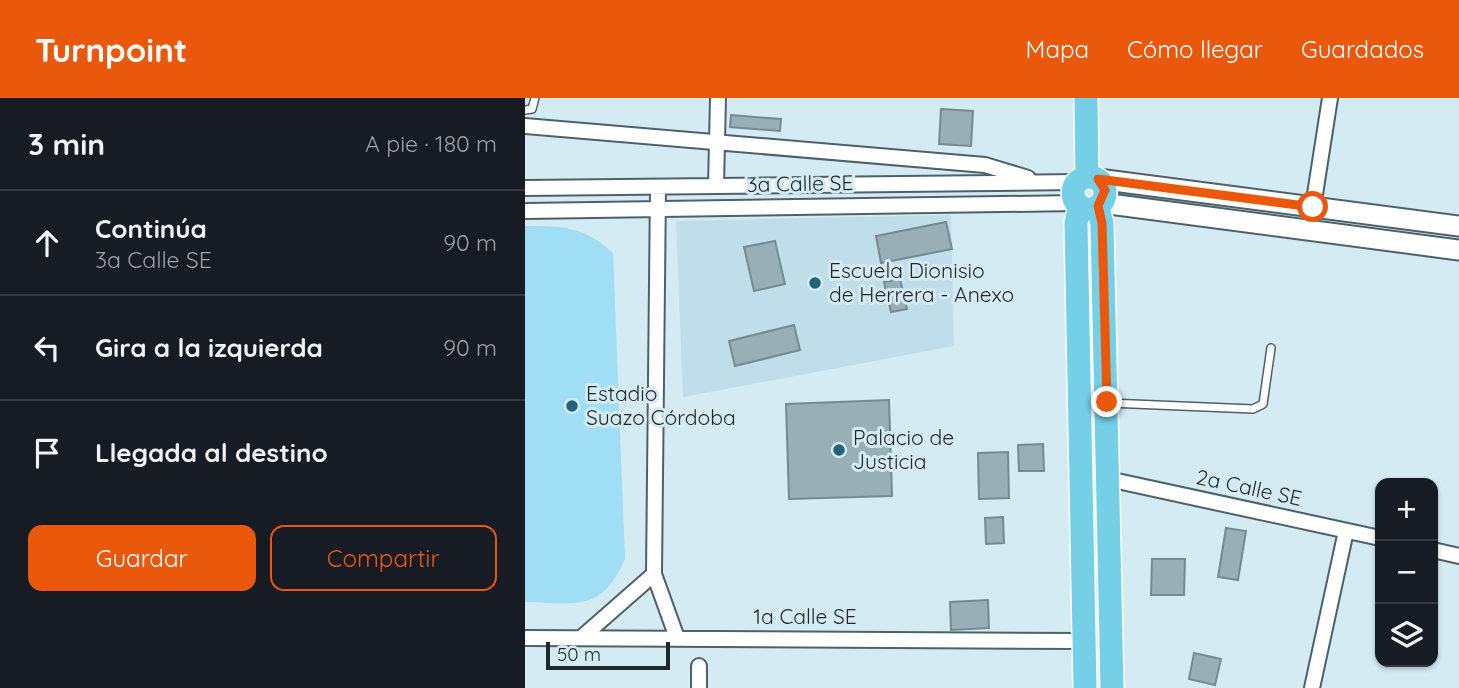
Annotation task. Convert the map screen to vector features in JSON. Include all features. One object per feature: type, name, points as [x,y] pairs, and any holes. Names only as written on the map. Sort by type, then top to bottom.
[{"type":"main road","points":[[1085,688],[1076,223],[1088,194],[1086,98]]},
{"type":"main road","points":[[1088,194],[1102,223],[1112,688]]},
{"type":"street","points":[[716,186],[718,98]]},
{"type":"street","points":[[1313,207],[1331,98]]},
{"type":"street","name":"3a Calle SE","points":[[525,126],[985,164],[1088,194],[1459,250]]},
{"type":"street","name":"3a Calle SE","points":[[525,188],[1043,182]]},
{"type":"street","points":[[658,187],[654,574],[677,638]]},
{"type":"street","name":"3a Calle SE","points":[[525,211],[1088,194],[1313,207],[1459,226]]},
{"type":"street","name":"2a Calle SE","points":[[1108,479],[1375,537]]},
{"type":"street","points":[[1312,688],[1346,531]]},
{"type":"street","points":[[1438,551],[1459,556]]},
{"type":"street","points":[[581,638],[654,574]]},
{"type":"street","name":"1a Calle SE","points":[[525,638],[1084,641]]},
{"type":"street","points":[[699,666],[699,688]]},
{"type":"lane","points":[[525,110],[532,109],[535,98]]},
{"type":"lane","points":[[1107,402],[1253,409],[1263,404],[1271,348]]},
{"type":"shaded area","name":"Escuela Dionisio de Herrera - Anexo","points":[[951,215],[954,346],[683,397],[676,221]]},
{"type":"shaded area","name":"Estadio Suazo Córdoba","points":[[525,226],[572,229],[592,237],[613,253],[625,559],[607,589],[597,597],[573,603],[525,602]]},
{"type":"building","points":[[941,109],[973,111],[971,146],[939,144]]},
{"type":"building","points":[[731,115],[781,119],[780,131],[730,127]]},
{"type":"building","points":[[946,222],[952,249],[881,263],[876,236]]},
{"type":"building","points":[[775,241],[785,284],[754,291],[744,247]]},
{"type":"building","points":[[900,279],[907,309],[891,312],[884,282]]},
{"type":"building","points":[[794,325],[800,350],[735,366],[729,341]]},
{"type":"building","name":"Palacio de Justicia","points":[[889,400],[892,496],[789,499],[786,404]]},
{"type":"building","points":[[1043,444],[1044,471],[1019,471],[1018,445]]},
{"type":"building","points":[[1008,452],[1009,498],[979,499],[978,453]]},
{"type":"building","points":[[1003,517],[1004,543],[986,544],[985,518]]},
{"type":"building","points":[[1226,528],[1246,531],[1238,580],[1218,577]]},
{"type":"building","points":[[1152,559],[1185,559],[1184,595],[1151,595]]},
{"type":"building","points":[[988,600],[989,628],[951,630],[950,602]]},
{"type":"building","points":[[1194,653],[1221,659],[1215,685],[1189,679]]},
{"type":"place","name":"Escuela Dionisio de Herrera - Anexo","points":[[815,283]]},
{"type":"place","name":"Estadio Suazo Córdoba","points":[[572,406]]},
{"type":"place","name":"Palacio de Justicia","points":[[839,450]]},
{"type":"route","points":[[1107,402],[1102,223],[1098,206],[1105,197],[1105,190],[1098,179],[1313,207]]}]
